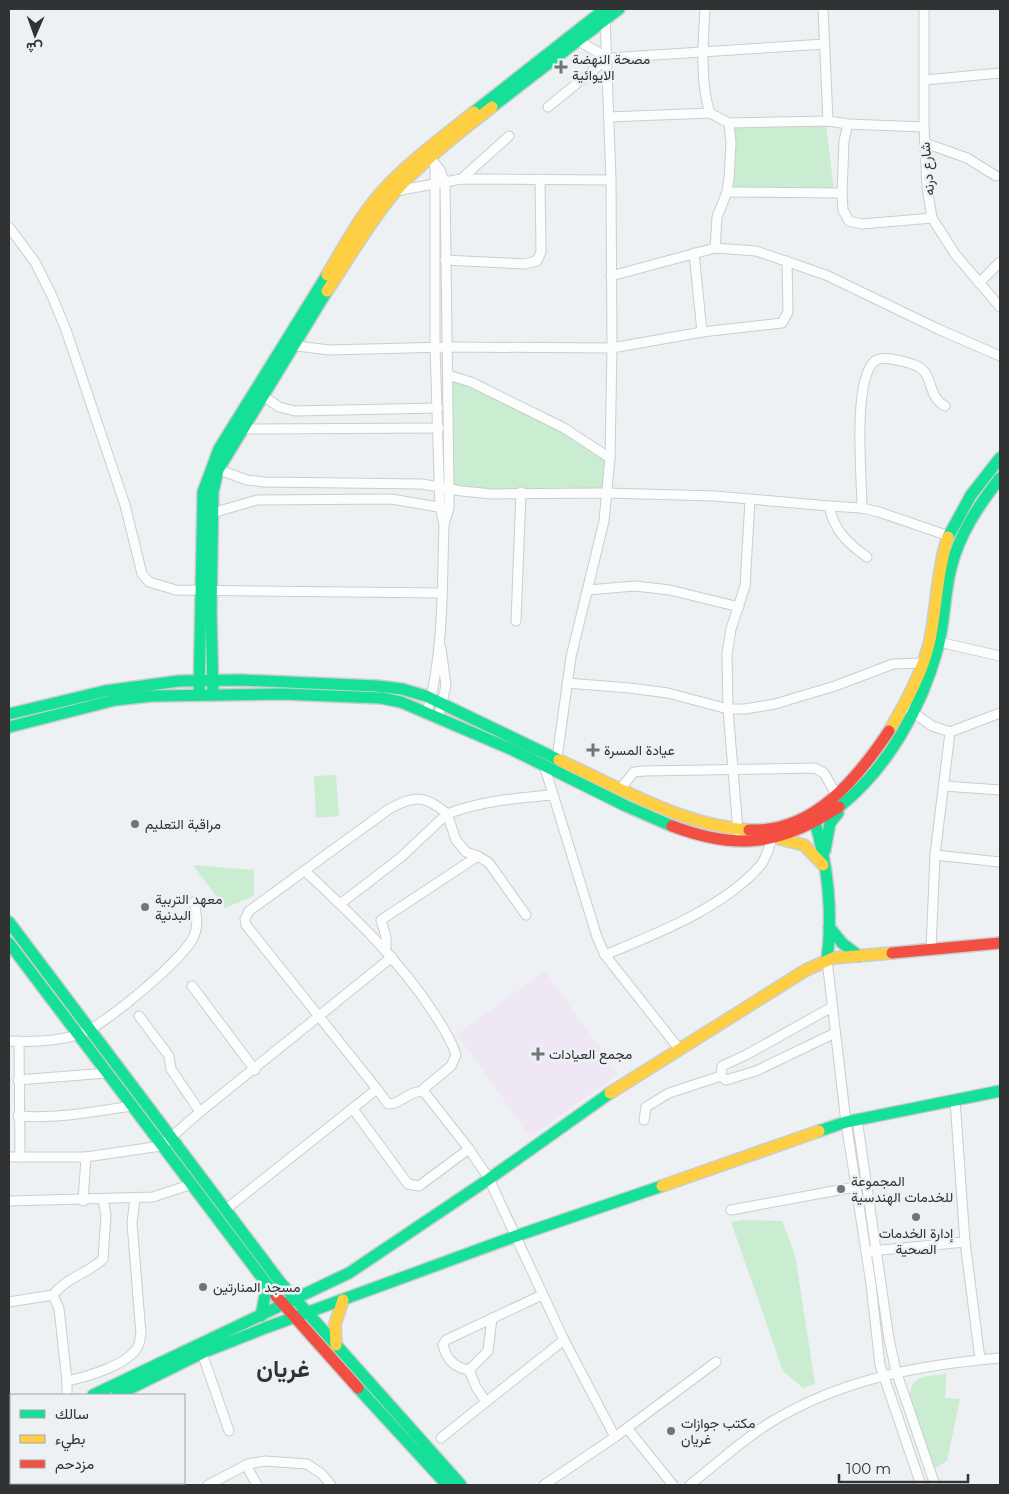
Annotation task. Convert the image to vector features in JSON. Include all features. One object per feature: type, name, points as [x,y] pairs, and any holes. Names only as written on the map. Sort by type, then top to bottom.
[{"type":"main road","points":[[213,694],[206,590],[203,492],[214,468],[289,345],[366,212],[386,187],[431,159],[604,12],[619,9]]},
{"type":"main road","points":[[289,345],[375,218],[396,191],[458,134],[577,40],[604,12]]},
{"type":"main road","points":[[199,694],[197,678],[206,590],[214,468],[243,428],[259,393]]},
{"type":"main road","points":[[908,708],[932,630],[940,564],[949,536],[983,478],[1000,458]]},
{"type":"main road","points":[[823,863],[830,823],[840,802],[881,742],[908,708],[933,664],[939,642],[951,567],[959,544],[972,517],[1000,478]]},
{"type":"main road","points":[[9,714],[136,685],[197,678],[404,689],[431,698],[620,789],[705,825],[738,831],[760,831],[809,822]]},
{"type":"main road","points":[[9,727],[115,700],[151,696],[213,694],[381,698],[401,702],[544,764],[630,807],[696,834],[729,842],[775,840],[804,846],[823,863]]},
{"type":"main road","points":[[55,704],[58,716]]},
{"type":"main road","points":[[775,840],[809,822],[840,802]]},
{"type":"main road","points":[[809,822],[821,841],[829,928],[827,960]]},
{"type":"main road","points":[[9,922],[84,1032],[107,1073],[161,1146],[199,1188],[226,1209],[262,1259],[307,1312],[461,1485]]},
{"type":"main road","points":[[829,928],[842,943],[859,956]]},
{"type":"main road","points":[[9,942],[171,1137],[199,1188],[283,1306],[328,1352],[447,1485]]},
{"type":"main road","points":[[95,1394],[349,1273],[611,1094],[780,985],[827,960],[1000,943]]},
{"type":"main road","points":[[124,1394],[202,1352],[293,1317],[516,1236],[851,1120],[1000,1091]]},
{"type":"main road","points":[[349,1273],[358,1294]]},
{"type":"main road","points":[[261,1316],[267,1285]]},
{"type":"main road","points":[[336,1345],[334,1324],[343,1300]]},
{"type":"street","points":[[705,9],[706,101],[710,113]]},
{"type":"street","points":[[823,9],[828,121]]},
{"type":"street","name":"شارع درنه","points":[[924,9],[924,127],[927,188],[932,218],[954,254],[1000,307]]},
{"type":"street","points":[[557,758],[576,631],[588,590],[604,521],[610,458],[612,348],[611,180],[608,58],[604,12]]},
{"type":"street","points":[[577,40],[608,58],[825,44]]},
{"type":"street","points":[[548,107],[608,58]]},
{"type":"street","points":[[925,80],[1000,73]]},
{"type":"street","points":[[609,116],[710,113],[729,123],[828,121],[848,124],[924,127]]},
{"type":"street","points":[[715,248],[717,217],[727,192],[731,143],[729,123]]},
{"type":"street","points":[[848,124],[844,141],[842,210],[849,221],[862,224],[932,218]]},
{"type":"street","points":[[462,179],[509,136]]},
{"type":"street","points":[[925,142],[967,158],[996,176]]},
{"type":"street","points":[[431,159],[440,170],[445,183],[446,347],[448,375],[442,593],[439,640],[431,698],[432,716]]},
{"type":"street","points":[[431,159],[435,185],[435,347],[444,487]]},
{"type":"street","points":[[396,191],[462,179],[611,180]]},
{"type":"street","points":[[445,260],[524,264],[537,261],[541,252],[540,180]]},
{"type":"street","points":[[727,192],[842,193]]},
{"type":"street","points":[[9,227],[35,262],[66,330],[125,505],[142,574],[149,582],[176,590],[442,593]]},
{"type":"street","points":[[611,276],[715,248],[756,252],[826,275],[1000,356]]},
{"type":"street","points":[[694,253],[702,332]]},
{"type":"street","points":[[289,345],[329,350],[435,347],[612,348],[702,332],[782,323],[788,312],[787,261]]},
{"type":"street","points":[[979,283],[1000,262]]},
{"type":"street","points":[[862,508],[858,429],[863,393],[870,366],[876,360],[884,359],[917,366],[925,372],[933,396],[945,406]]},
{"type":"street","points":[[448,375],[471,382],[564,428],[610,458]]},
{"type":"street","points":[[259,393],[286,410],[295,411],[438,408]]},
{"type":"street","points":[[243,428],[439,428]]},
{"type":"street","points":[[214,468],[247,480],[264,482],[403,483],[444,487],[478,494],[521,492],[715,496],[862,508],[949,536]]},
{"type":"street","points":[[516,621],[521,492]]},
{"type":"street","points":[[212,512],[257,500],[391,499],[444,508]]},
{"type":"street","points":[[738,831],[728,709],[728,654],[731,629],[745,586],[750,500]]},
{"type":"street","points":[[829,506],[832,519],[840,535],[848,544],[867,557]]},
{"type":"street","points":[[588,590],[635,586],[670,590],[739,606]]},
{"type":"street","points":[[432,716],[443,704],[445,668],[439,640]]},
{"type":"street","points":[[939,642],[1000,656]]},
{"type":"street","points":[[567,684],[629,688],[668,694],[728,709],[762,707],[835,686],[893,664],[923,663]]},
{"type":"street","points":[[908,708],[932,726],[950,732],[1000,713]]},
{"type":"street","points":[[931,950],[935,855],[950,732]]},
{"type":"street","points":[[544,764],[552,795],[605,955],[680,1050]]},
{"type":"street","points":[[620,789],[634,772],[815,768],[824,774],[840,802]]},
{"type":"street","points":[[944,786],[1000,790]]},
{"type":"street","points":[[340,904],[400,858],[447,814],[469,806],[513,798],[552,795]]},
{"type":"street","points":[[305,871],[389,954],[421,993],[441,1025],[456,1055],[451,1066],[421,1092],[416,1092],[394,1104],[388,1104],[246,925],[245,919],[249,911],[389,809],[404,801],[415,798],[438,806],[447,814],[456,840],[466,852],[478,856],[498,873],[526,916]]},
{"type":"street","points":[[605,955],[676,924],[710,905],[743,882],[761,865],[775,840]]},
{"type":"street","points":[[935,855],[1000,862]]},
{"type":"street","points":[[389,954],[381,920],[478,856]]},
{"type":"street","points":[[9,1041],[84,1032],[110,1017],[169,966],[194,936],[197,918],[194,902]]},
{"type":"street","points":[[9,1157],[86,1157],[161,1146],[200,1112],[255,1070],[389,954]]},
{"type":"street","points":[[827,960],[835,1032],[876,1250],[889,1340],[896,1371],[935,1485]]},
{"type":"street","points":[[192,986],[255,1070]]},
{"type":"street","points":[[721,1076],[722,1066],[746,1055],[832,1007]]},
{"type":"street","points":[[139,1016],[169,1056],[171,1070],[200,1112]]},
{"type":"street","points":[[721,1076],[726,1080],[756,1071],[835,1032]]},
{"type":"street","points":[[18,1041],[20,1157]]},
{"type":"street","points":[[18,1080],[107,1073]]},
{"type":"street","points":[[644,1120],[646,1107],[669,1093],[721,1076]]},
{"type":"street","points":[[226,1209],[377,1089]]},
{"type":"street","points":[[421,1092],[425,1094],[469,1149],[489,1179],[542,1295],[615,1437]]},
{"type":"street","points":[[955,1100],[965,1242],[980,1359]]},
{"type":"street","points":[[18,1116],[42,1118],[132,1106]]},
{"type":"street","points":[[353,1109],[408,1184],[414,1187],[419,1186],[469,1149]]},
{"type":"street","points":[[851,1120],[855,1187],[883,1375],[921,1485]]},
{"type":"street","points":[[83,1200],[86,1157]]},
{"type":"street","points":[[731,1210],[855,1187]]},
{"type":"street","points":[[9,1201],[135,1198],[199,1188]]},
{"type":"street","points":[[67,1381],[99,1372],[131,1354],[138,1346],[141,1334],[132,1223],[135,1198]]},
{"type":"street","points":[[9,1302],[53,1295],[70,1279],[96,1265],[103,1259],[106,1215],[103,1200]]},
{"type":"street","points":[[865,1252],[965,1242]]},
{"type":"street","points":[[53,1295],[59,1309],[67,1394]]},
{"type":"street","points":[[469,1370],[458,1368],[451,1362],[443,1345],[446,1340],[542,1295]]},
{"type":"street","points":[[469,1370],[488,1351],[492,1318]]},
{"type":"street","points":[[441,1438],[564,1340]]},
{"type":"street","points":[[202,1352],[229,1431]]},
{"type":"street","points":[[690,1485],[754,1434],[788,1412],[830,1394],[896,1371],[1000,1358]]},
{"type":"street","points":[[544,1485],[615,1437],[716,1362]]},
{"type":"street","points":[[469,1370],[476,1388],[486,1402]]},
{"type":"street","points":[[627,1428],[673,1485]]},
{"type":"street","points":[[208,1485],[246,1465],[265,1461],[308,1464],[322,1474],[331,1485]]},
{"type":"street","points":[[246,1465],[257,1485]]},
{"type":"shaded area","name":"مجمع العيادات","points":[[545,971],[619,1074],[530,1137],[457,1034]]},
{"type":"green space","points":[[826,124],[834,191],[731,190],[733,126]]},
{"type":"green space","points":[[448,376],[563,429],[608,459],[606,492],[520,492],[450,487]]},
{"type":"green space","points":[[336,775],[339,816],[316,818],[314,776]]},
{"type":"green space","points":[[193,865],[254,870],[254,896],[225,908]]},
{"type":"green space","points":[[742,1220],[782,1221],[795,1255],[815,1384],[803,1388],[783,1371],[731,1222]]},
{"type":"green space","points":[[946,1374],[945,1398],[960,1399],[947,1461],[934,1469],[910,1401],[910,1392],[915,1381],[919,1379]]},
{"type":"traffic: fast","points":[[474,112],[605,9]]},
{"type":"traffic: fast","points":[[492,107],[619,9]]},
{"type":"traffic: fast","points":[[199,694],[203,492],[219,449],[327,275]]},
{"type":"traffic: fast","points":[[213,694],[211,613],[213,492],[218,470],[327,291]]},
{"type":"traffic: fast","points":[[948,537],[971,495],[1000,458]]},
{"type":"traffic: fast","points":[[839,807],[873,774],[888,755],[913,714],[923,692],[938,647],[949,578],[959,543],[971,520],[1000,478]]},
{"type":"traffic: fast","points":[[9,714],[105,691],[179,681],[240,680],[377,686],[402,689],[426,696],[559,760]]},
{"type":"traffic: fast","points":[[9,727],[115,700],[151,696],[282,694],[381,698],[401,702],[513,750],[626,806],[672,826]]},
{"type":"traffic: fast","points":[[825,850],[830,823],[838,813]]},
{"type":"traffic: fast","points":[[814,819],[823,854],[828,889],[829,942],[827,960]]},
{"type":"traffic: fast","points":[[9,922],[280,1282],[461,1485]]},
{"type":"traffic: fast","points":[[829,927],[842,943],[859,956]]},
{"type":"traffic: fast","points":[[9,943],[276,1296]]},
{"type":"traffic: fast","points":[[819,1131],[846,1122],[1000,1091]]},
{"type":"traffic: fast","points":[[95,1394],[349,1273],[489,1179],[610,1093]]},
{"type":"traffic: fast","points":[[119,1394],[202,1353],[265,1328],[516,1236],[662,1186]]},
{"type":"traffic: fast","points":[[261,1316],[267,1285]]},
{"type":"traffic: fast","points":[[358,1388],[447,1485]]},
{"type":"traffic: slow","points":[[327,291],[368,228],[394,193],[428,159],[492,107]]},
{"type":"traffic: slow","points":[[327,275],[362,218],[387,186],[418,157],[474,112]]},
{"type":"traffic: slow","points":[[889,731],[913,687],[927,652],[939,575],[948,537]]},
{"type":"traffic: slow","points":[[559,760],[651,804],[675,813],[724,827],[749,830]]},
{"type":"traffic: slow","points":[[780,839],[804,845],[823,865]]},
{"type":"traffic: slow","points":[[610,1093],[806,970],[833,958],[892,953]]},
{"type":"traffic: slow","points":[[662,1186],[819,1131]]},
{"type":"traffic: slow","points":[[336,1345],[335,1324],[343,1300]]},
{"type":"traffic: jam","points":[[749,830],[772,829],[793,823],[813,813],[848,784],[889,731]]},
{"type":"traffic: jam","points":[[672,826],[718,839],[758,840],[798,830],[839,807]]},
{"type":"traffic: jam","points":[[892,953],[1000,943]]},
{"type":"traffic: jam","points":[[276,1296],[358,1388]]},
{"type":"place","name":"مصحة النهضة الايوائية","points":[[561,67]]},
{"type":"place","name":"عيادة المسرة","points":[[593,750]]},
{"type":"place","name":"مراقبة التعليم","points":[[135,824]]},
{"type":"place","name":"معهد التربية البدنية","points":[[145,907]]},
{"type":"place","name":"مجمع العيادات","points":[[538,1054]]},
{"type":"place","name":"المجموعة للخدمات الهندسية","points":[[841,1189]]},
{"type":"place","name":"إدارة الخدمات الصحية","points":[[916,1217]]},
{"type":"place","name":"مسجد المنارتين","points":[[203,1287]]},
{"type":"place","name":"مكتب جوازات غريان","points":[[671,1431]]},
{"type":"district","name":"غريان","points":[[283,1369]]}]
